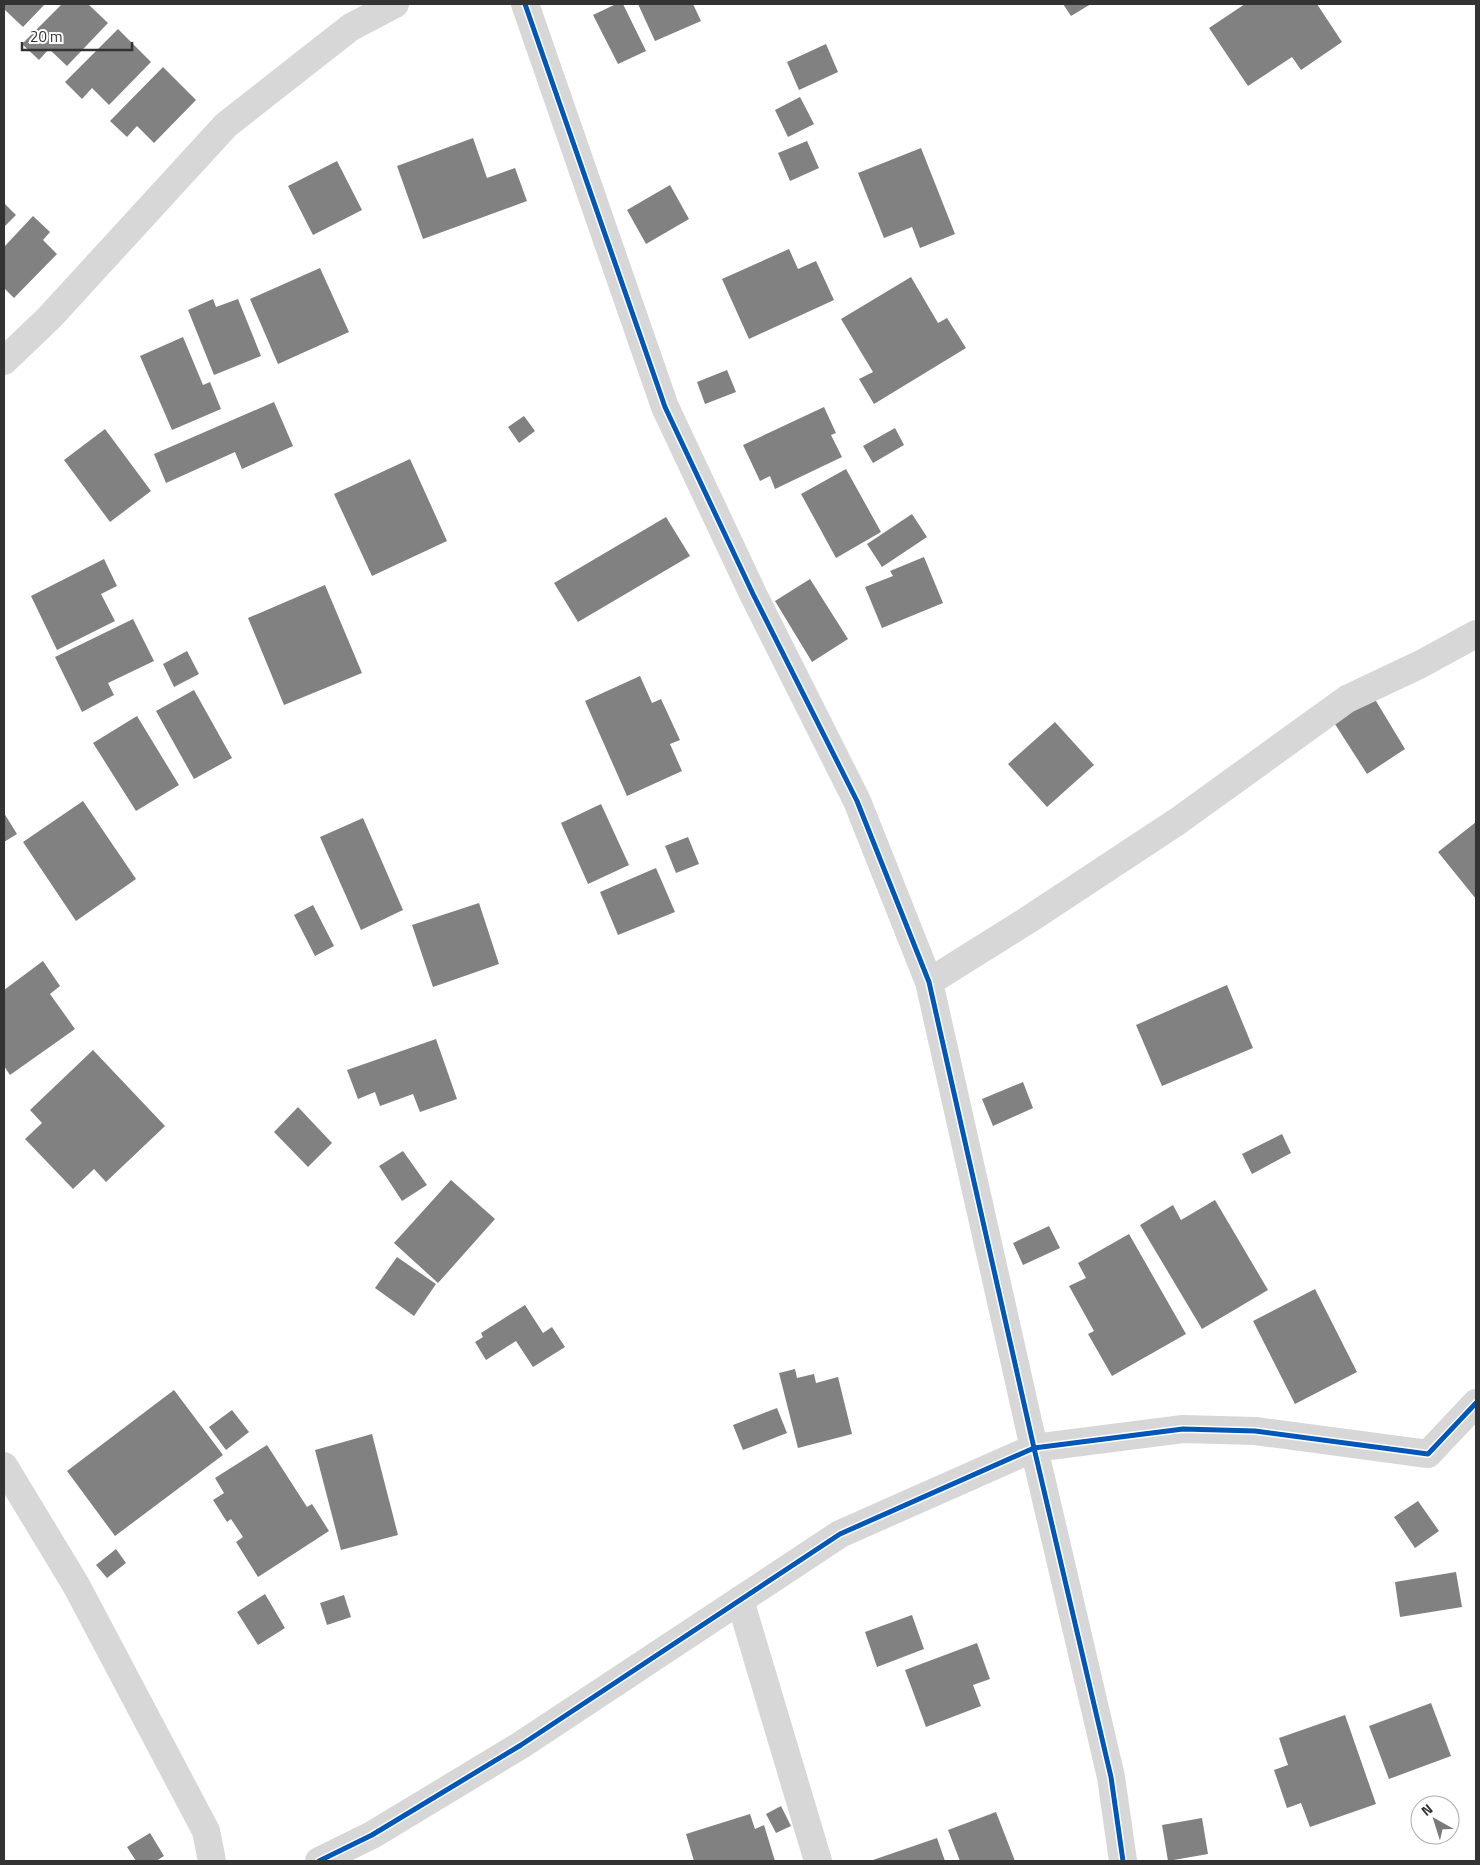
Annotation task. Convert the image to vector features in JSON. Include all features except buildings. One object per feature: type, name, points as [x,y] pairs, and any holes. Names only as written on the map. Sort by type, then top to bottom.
[{"type":"street","points":[[4,361],[49,318],[226,125],[351,27],[395,4]]},
{"type":"street","points":[[524,4],[665,408],[753,594],[857,801],[929,982],[1034,1448],[1111,1777],[1123,1861]]},
{"type":"street","points":[[929,982],[1028,920],[1178,821],[1347,699],[1420,664],[1476,634]]},
{"type":"street","points":[[319,1861],[372,1835],[521,1745],[840,1534],[1034,1448],[1192,1429],[1255,1431],[1428,1454],[1476,1403]]},
{"type":"street","points":[[4,1466],[76,1585],[206,1831],[212,1861]]},
{"type":"street","points":[[740,1600],[818,1861]]},
{"type":"cycle path","points":[[525,4],[665,407],[753,594],[857,801],[929,982],[1034,1448],[1111,1777],[1123,1861]]},
{"type":"cycle path","points":[[319,1861],[372,1835],[521,1745],[840,1534],[1034,1448],[1183,1429],[1255,1431],[1428,1454],[1476,1403]]}]
